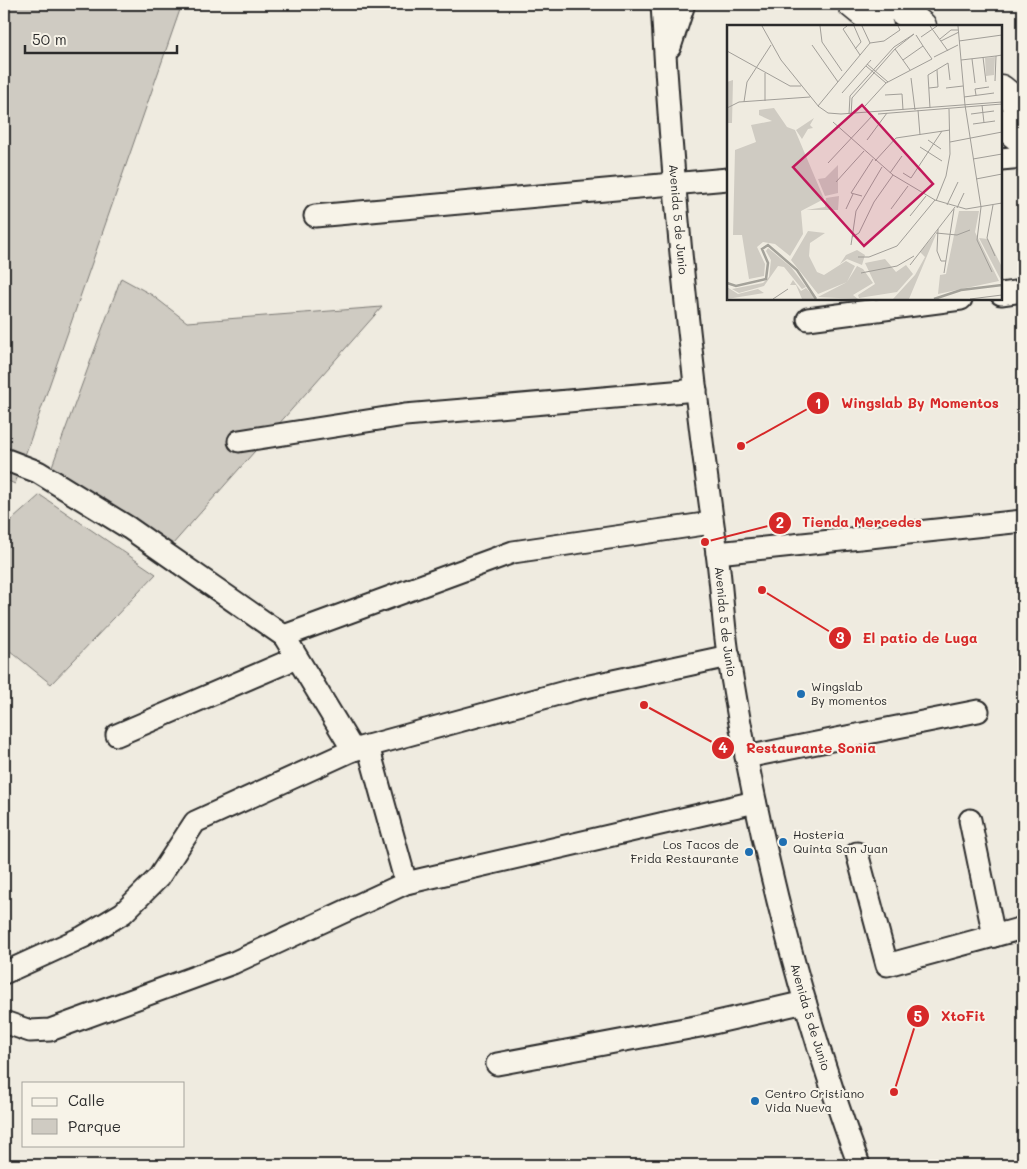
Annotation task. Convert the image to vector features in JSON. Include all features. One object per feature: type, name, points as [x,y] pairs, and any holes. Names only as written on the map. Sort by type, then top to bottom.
[{"type":"main road","points":[[894,4],[921,25]]},
{"type":"main road","points":[[856,5],[878,25]]},
{"type":"main road","points":[[1002,90],[1023,107]]},
{"type":"main road","points":[[1002,124],[1023,141]]},
{"type":"street","name":"Avenida 5 de Junio","points":[[662,4],[675,184],[696,390],[728,656],[755,802],[785,932],[805,1002],[859,1165]]},
{"type":"street","points":[[665,64],[684,4]]},
{"type":"street","points":[[1002,159],[1023,157]]},
{"type":"street","points":[[315,216],[727,180]]},
{"type":"street","points":[[1002,294],[1023,291]]},
{"type":"street","points":[[808,319],[953,300]]},
{"type":"street","points":[[239,441],[405,415],[696,390]]},
{"type":"street","points":[[4,459],[38,472],[129,528],[284,636],[296,658],[361,748],[406,883]]},
{"type":"street","points":[[716,553],[1023,522]]},
{"type":"street","points":[[284,636],[513,552],[711,523]]},
{"type":"street","points":[[4,973],[83,937],[123,913],[159,877],[195,822],[361,748],[576,689],[728,656]]},
{"type":"street","points":[[117,735],[296,658]]},
{"type":"street","points":[[746,757],[978,711]]},
{"type":"street","points":[[4,1022],[30,1031],[58,1027],[233,963],[406,883],[755,802]]},
{"type":"street","points":[[970,820],[994,936]]},
{"type":"street","points":[[857,853],[886,964],[1023,928]]},
{"type":"street","points":[[497,1064],[700,1026],[805,1002]]},
{"type":"green space","points":[[4,4],[182,4],[15,484],[4,479]]},
{"type":"green space","points":[[121,278],[152,295],[187,322],[382,307],[172,545],[48,477]]},
{"type":"green space","points":[[40,495],[156,574],[51,684],[4,646],[4,527]]},
{"type":"place","name":"Wingslab By Momentos","points":[[741,446]]},
{"type":"place","name":"Tienda Mercedes","points":[[705,542]]},
{"type":"place","name":"El patio de Luga","points":[[762,590]]},
{"type":"place","name":"Wingslab By momentos","points":[[801,694]]},
{"type":"place","name":"Restaurante Sonia","points":[[644,705]]},
{"type":"place","name":"Hosteria Quinta San Juan","points":[[783,842]]},
{"type":"place","name":"Los Tacos de Frida Restaurante","points":[[749,852]]},
{"type":"place","name":"XtoFit","points":[[894,1092]]},
{"type":"place","name":"Centro Cristiano Vida Nueva","points":[[755,1101]]}]
